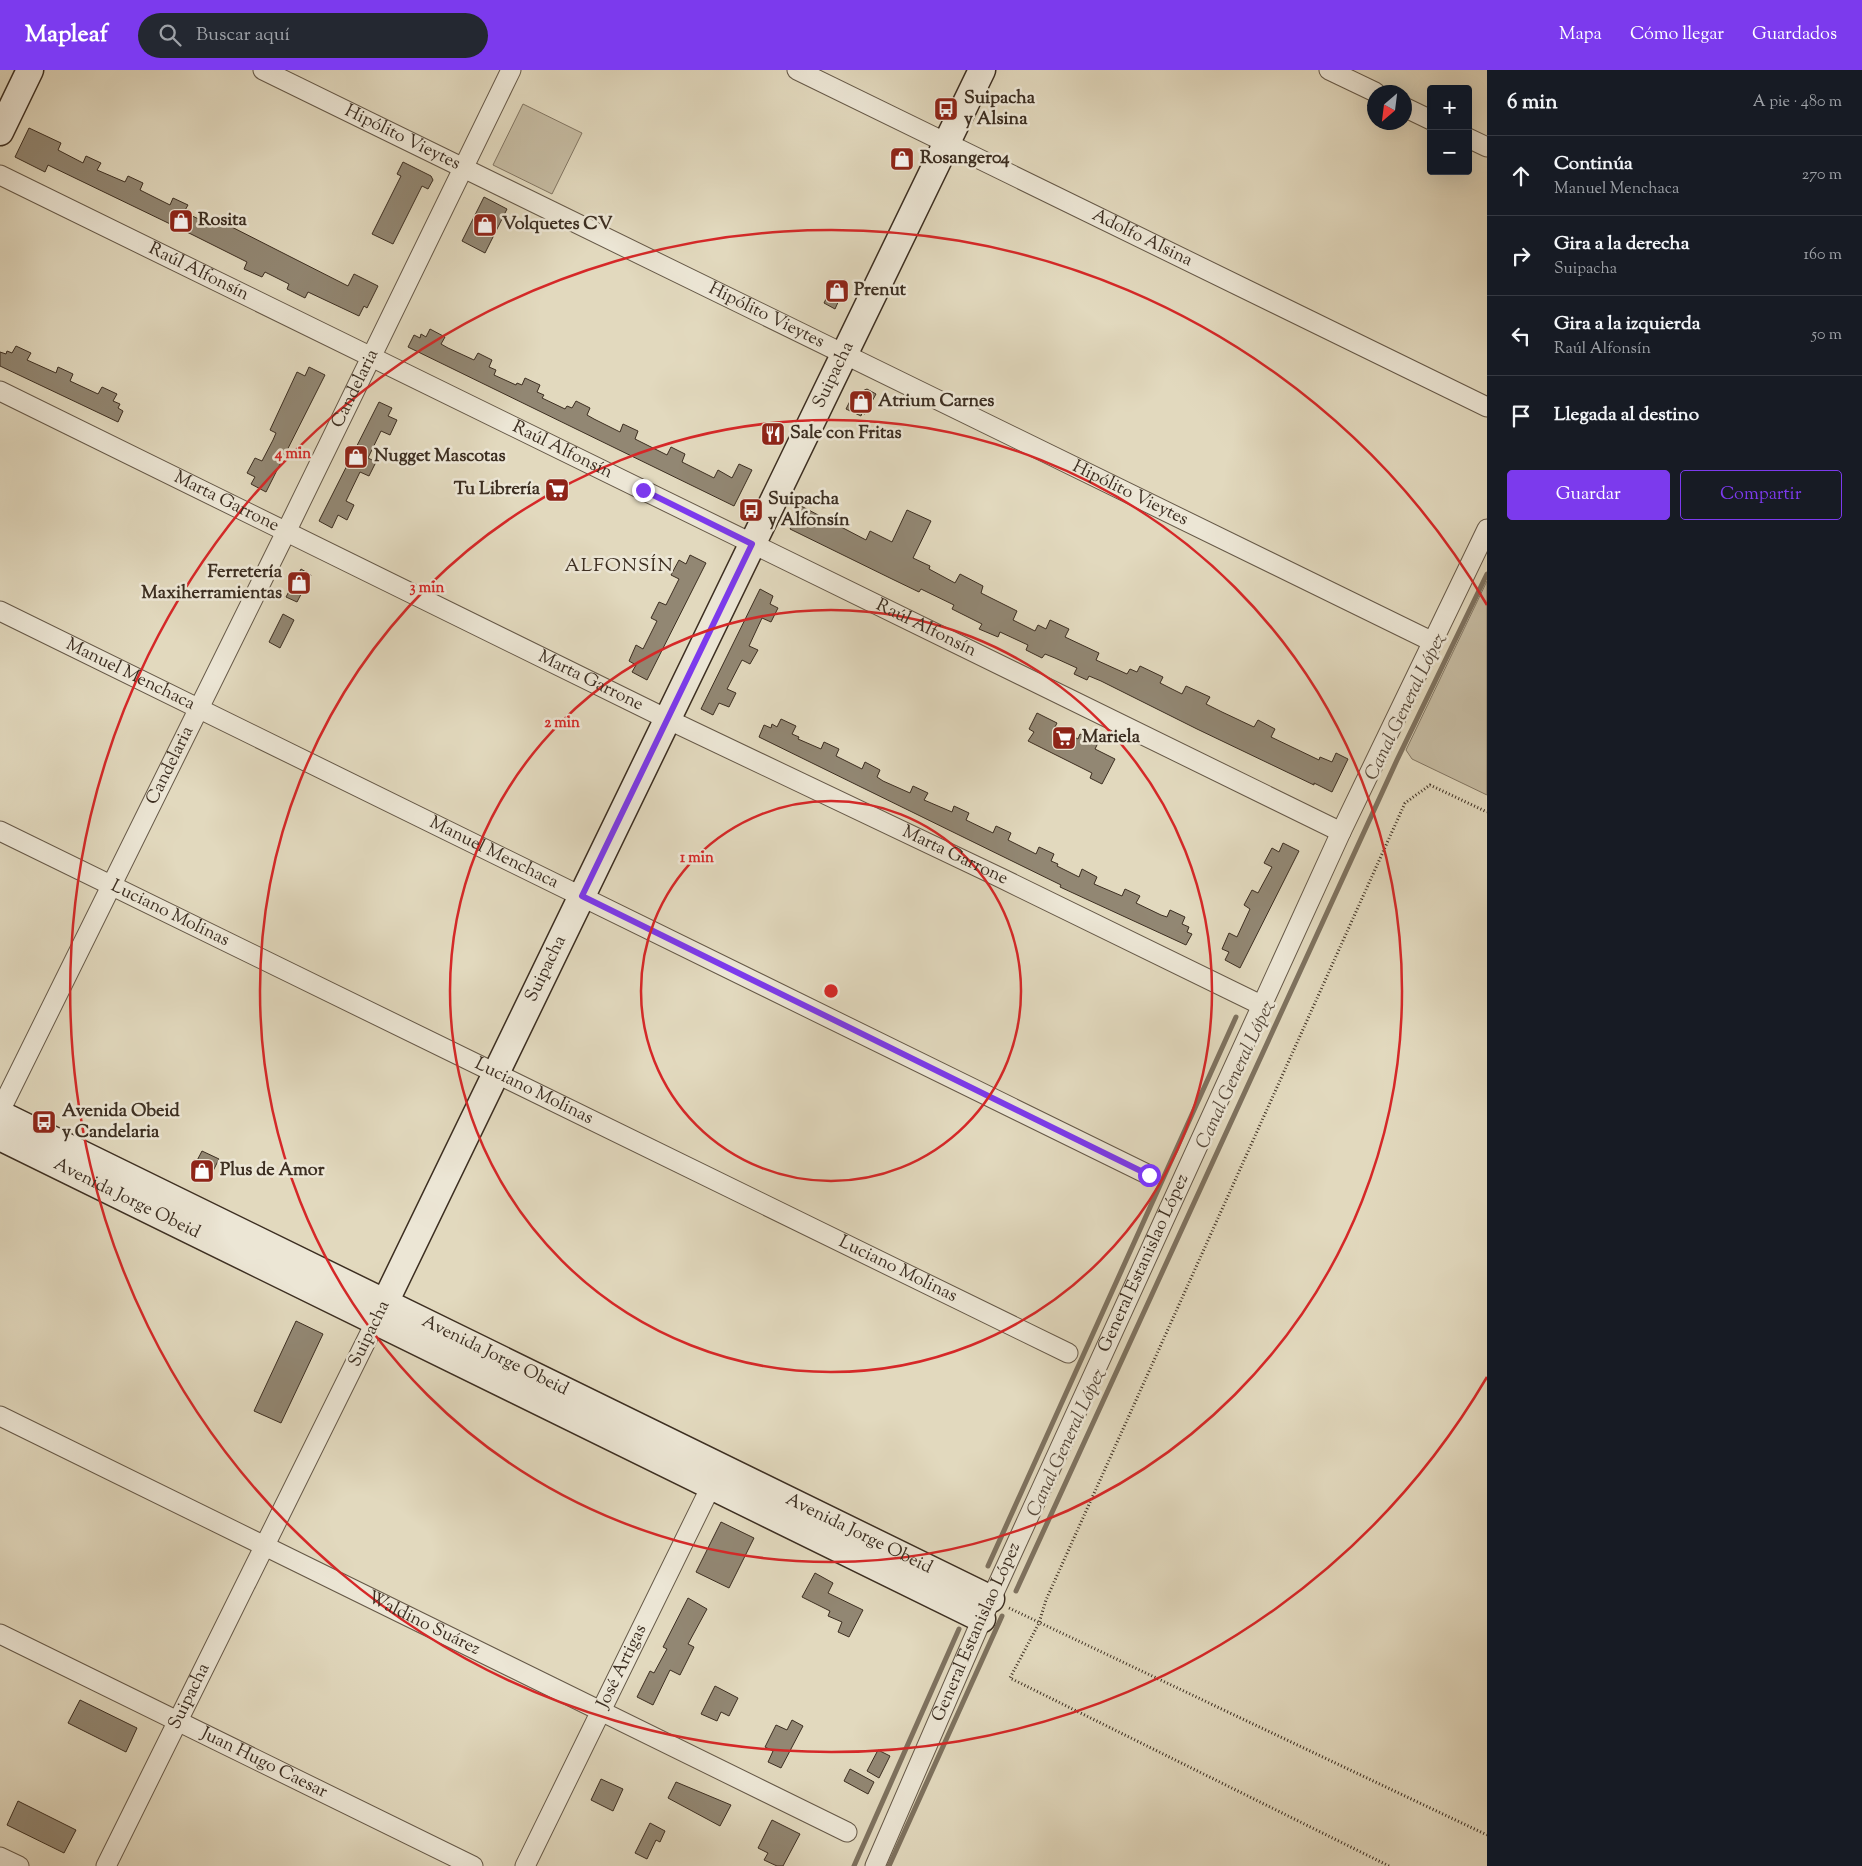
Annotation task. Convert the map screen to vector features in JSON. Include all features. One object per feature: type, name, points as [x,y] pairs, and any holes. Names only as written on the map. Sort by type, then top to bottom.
[{"type":"main road","points":[[0,132],[30,70]]},
{"type":"main road","name":"Suipacha","points":[[380,1312],[982,70]]},
{"type":"main road","name":"Avenida Jorge Obeid","points":[[0,1112],[380,1312]]},
{"type":"main road","name":"Avenida Jorge Obeid","points":[[0,1137],[380,1312],[986,1609]]},
{"type":"street","name":"Hipólito Vieytes","points":[[263,70],[1431,642]]},
{"type":"street","name":"Candelaria","points":[[0,1112],[511,70]]},
{"type":"street","name":"Adolfo Alsina","points":[[797,70],[1487,407]]},
{"type":"street","points":[[1329,70],[1367,88]]},
{"type":"street","points":[[1412,111],[1427,118]]},
{"type":"street","points":[[1472,140],[1487,147]]},
{"type":"street","name":"Raúl Alfonsín","points":[[0,175],[1341,832]]},
{"type":"street","name":"Marta Garrone","points":[[0,391],[667,719],[1001,878],[1263,1006]]},
{"type":"street","name":"General Estanislao López","points":[[875,1866],[986,1609],[1341,832],[1487,529]]},
{"type":"street","name":"Manuel Menchaca","points":[[0,611],[1149,1175]]},
{"type":"street","name":"Luciano Molinas","points":[[0,831],[1068,1353]]},
{"type":"street","name":"Suipacha","points":[[106,1866],[380,1312]]},
{"type":"street","name":"Waldino Suárez","points":[[0,1416],[848,1832]]},
{"type":"street","name":"José Artigas","points":[[525,1866],[716,1476]]},
{"type":"street","name":"Juan Hugo Caesar","points":[[0,1634],[473,1866]]},
{"type":"street","points":[[0,1857],[18,1866]]},
{"type":"path","points":[[1390,1866],[1010,1678],[1039,1623],[1050,1591],[1405,803],[1430,785],[1487,812]]},
{"type":"path","points":[[1019,1613],[1487,1835]]},
{"type":"shaded area","points":[[523,104],[582,133],[552,194],[493,165]]},
{"type":"shaded area","points":[[1487,581],[1487,795],[1412,759],[1406,750]]},
{"type":"building","points":[[29,128],[61,143],[58,150],[83,163],[86,156],[101,163],[97,170],[125,182],[128,176],[143,183],[140,190],[170,205],[173,198],[188,205],[184,212],[211,225],[214,218],[348,286],[354,274],[378,286],[367,308],[364,306],[359,316],[308,292],[305,298],[287,289],[289,284],[265,272],[262,277],[244,269],[247,262],[193,235],[48,165],[45,172],[15,157]]},
{"type":"building","points":[[403,162],[431,176],[433,180],[428,189],[422,186],[393,244],[372,234],[401,176],[397,174]]},
{"type":"building","name":"Volquetes CV","points":[[484,197],[507,209],[485,253],[462,241]]},
{"type":"building","points":[[834,283],[844,289],[835,309],[824,303]]},
{"type":"building","points":[[430,329],[445,337],[441,344],[448,348],[474,360],[478,353],[492,360],[489,367],[496,370],[494,375],[516,385],[517,383],[522,385],[525,378],[540,385],[537,392],[544,395],[542,398],[565,409],[567,406],[572,408],[576,401],[590,408],[587,415],[594,419],[620,432],[623,424],[638,431],[635,439],[667,455],[671,447],[685,454],[682,462],[714,478],[718,470],[732,478],[739,464],[752,470],[734,506],[408,347],[414,335],[420,338],[421,334],[426,337]]},
{"type":"building","points":[[16,346],[31,353],[27,360],[56,373],[58,367],[73,374],[70,381],[98,394],[102,387],[117,394],[113,401],[120,404],[118,408],[123,411],[118,422],[0,366],[0,352],[6,354],[7,351],[12,353]]},
{"type":"building","points":[[309,367],[325,375],[266,492],[251,484],[255,477],[247,473],[255,458],[262,461],[273,440],[276,433],[270,430],[297,372],[305,376]]},
{"type":"building","name":"Atrium Carnes","points":[[867,389],[876,394],[865,414],[862,413],[861,416],[846,409],[853,395]]},
{"type":"building","points":[[379,402],[392,408],[388,416],[397,420],[390,435],[381,431],[368,458],[376,462],[369,476],[360,472],[346,501],[354,505],[347,520],[338,515],[332,528],[319,521]]},
{"type":"building","points":[[801,506],[866,540],[870,531],[892,542],[907,510],[931,521],[913,558],[930,566],[929,569],[955,583],[960,574],[983,586],[981,593],[1017,611],[1013,620],[1035,631],[1038,625],[1046,629],[1050,620],[1069,629],[1065,637],[1099,653],[1096,660],[1127,674],[1130,669],[1137,672],[1140,666],[1163,677],[1160,683],[1182,694],[1186,686],[1210,697],[1206,704],[1254,727],[1258,720],[1275,729],[1271,737],[1319,760],[1320,757],[1332,762],[1336,753],[1348,759],[1332,792],[1197,729],[1101,681],[1089,676],[1087,680],[1074,674],[1077,668],[1045,654],[1042,658],[1026,650],[1028,645],[1000,632],[998,637],[979,629],[982,624],[952,609],[954,605],[921,589],[919,592],[790,529]]},
{"type":"building","points":[[690,555],[706,563],[647,680],[632,672],[636,665],[629,661],[636,645],[643,649],[657,621],[651,618],[659,602],[666,605],[679,579],[671,575],[679,560],[686,564]]},
{"type":"building","points":[[301,569],[311,575],[297,602],[286,597]]},
{"type":"building","points":[[760,589],[773,596],[770,604],[778,608],[771,622],[762,618],[749,646],[758,650],[750,664],[742,660],[727,689],[736,693],[729,707],[719,703],[713,715],[701,709]]},
{"type":"building","points":[[283,614],[294,620],[280,648],[269,642]]},
{"type":"building","points":[[1037,713],[1057,723],[1055,727],[1078,739],[1080,734],[1098,743],[1095,749],[1115,759],[1102,784],[1090,778],[1092,773],[1028,741],[1034,732],[1029,729]]},
{"type":"building","points":[[781,719],[796,726],[792,734],[799,737],[798,739],[821,749],[824,742],[839,749],[836,756],[862,769],[865,762],[880,770],[877,777],[883,781],[910,793],[913,786],[928,793],[924,800],[952,812],[954,806],[969,813],[966,820],[993,833],[996,826],[1011,833],[1008,840],[1036,854],[1039,847],[1054,854],[1051,861],[1058,864],[1057,866],[1079,877],[1082,869],[1097,877],[1094,884],[1122,896],[1125,889],[1140,896],[1136,903],[1161,915],[1167,917],[1170,910],[1185,917],[1182,924],[1189,927],[1187,932],[1192,934],[1186,945],[1060,887],[1061,885],[759,737],[764,725],[771,728],[772,724],[777,727]]},
{"type":"building","points":[[1283,843],[1299,851],[1240,968],[1225,960],[1229,952],[1222,949],[1229,933],[1237,937],[1250,909],[1244,905],[1252,890],[1258,893],[1272,867],[1264,863],[1272,848],[1279,852]]},
{"type":"building","points":[[202,1151],[219,1159],[208,1181],[191,1172]]},
{"type":"building","points":[[296,1321],[323,1334],[281,1423],[254,1411]]},
{"type":"building","points":[[721,1522],[754,1538],[729,1588],[696,1572]]},
{"type":"building","points":[[815,1573],[833,1583],[828,1593],[863,1610],[849,1637],[838,1632],[842,1622],[828,1616],[830,1611],[802,1597]]},
{"type":"building","points":[[688,1598],[707,1609],[688,1644],[694,1647],[680,1675],[670,1670],[653,1705],[637,1697],[650,1671],[654,1673],[667,1649],[663,1647]]},
{"type":"building","points":[[715,1686],[738,1698],[729,1716],[721,1712],[717,1721],[701,1714]]},
{"type":"building","points":[[80,1700],[137,1728],[126,1752],[68,1723]]},
{"type":"building","points":[[792,1720],[803,1726],[781,1768],[768,1762],[773,1751],[765,1747],[776,1725],[787,1730]]},
{"type":"building","points":[[878,1750],[890,1756],[879,1778],[867,1771]]},
{"type":"building","points":[[850,1769],[874,1782],[868,1794],[844,1781]]},
{"type":"building","points":[[601,1779],[623,1789],[613,1811],[591,1800]]},
{"type":"building","points":[[676,1782],[731,1805],[720,1826],[668,1798]]},
{"type":"building","points":[[18,1801],[76,1830],[64,1853],[7,1825]]},
{"type":"building","points":[[772,1820],[800,1834],[783,1866],[777,1866],[764,1860],[768,1853],[758,1848]]},
{"type":"building","points":[[650,1823],[665,1831],[660,1842],[656,1840],[647,1859],[635,1853]]},
{"type":"waterway","name":"Canal General López","points":[[1016,1591],[1397,760],[1487,574]]},
{"type":"waterway","name":"Canal General López","points":[[988,1566],[1236,1017]]},
{"type":"waterway","name":"Canal General López","points":[[889,1866],[1002,1616]]},
{"type":"waterway","name":"Canal General López","points":[[854,1866],[959,1629]]},
{"type":"place","name":"Suipacha y Alsina","points":[[946,109]]},
{"type":"place","name":"Rosanger04","points":[[902,159]]},
{"type":"place","name":"Rosita","points":[[181,221]]},
{"type":"place","name":"Volquetes CV","points":[[485,225]]},
{"type":"place","name":"Prenut","points":[[837,291]]},
{"type":"place","name":"Atrium Carnes","points":[[861,402]]},
{"type":"place","name":"Sale con Fritas","points":[[773,434]]},
{"type":"place","name":"Nugget Mascotas","points":[[356,457]]},
{"type":"place","name":"Tu Librería","points":[[557,490]]},
{"type":"place","name":"Suipacha y Alfonsín","points":[[751,510]]},
{"type":"place","name":"Ferretería Maxiherramientas","points":[[299,583]]},
{"type":"place","name":"Mariela","points":[[1064,738]]},
{"type":"place","name":"Avenida Obeid y Candelaria","points":[[44,1122]]},
{"type":"place","name":"Plus de Amor","points":[[202,1171]]},
{"type":"district","name":"ALFONSÍN","points":[[619,566]]},
{"type":"route","points":[[643,490],[752,544],[582,896],[1149,1175]]}]
